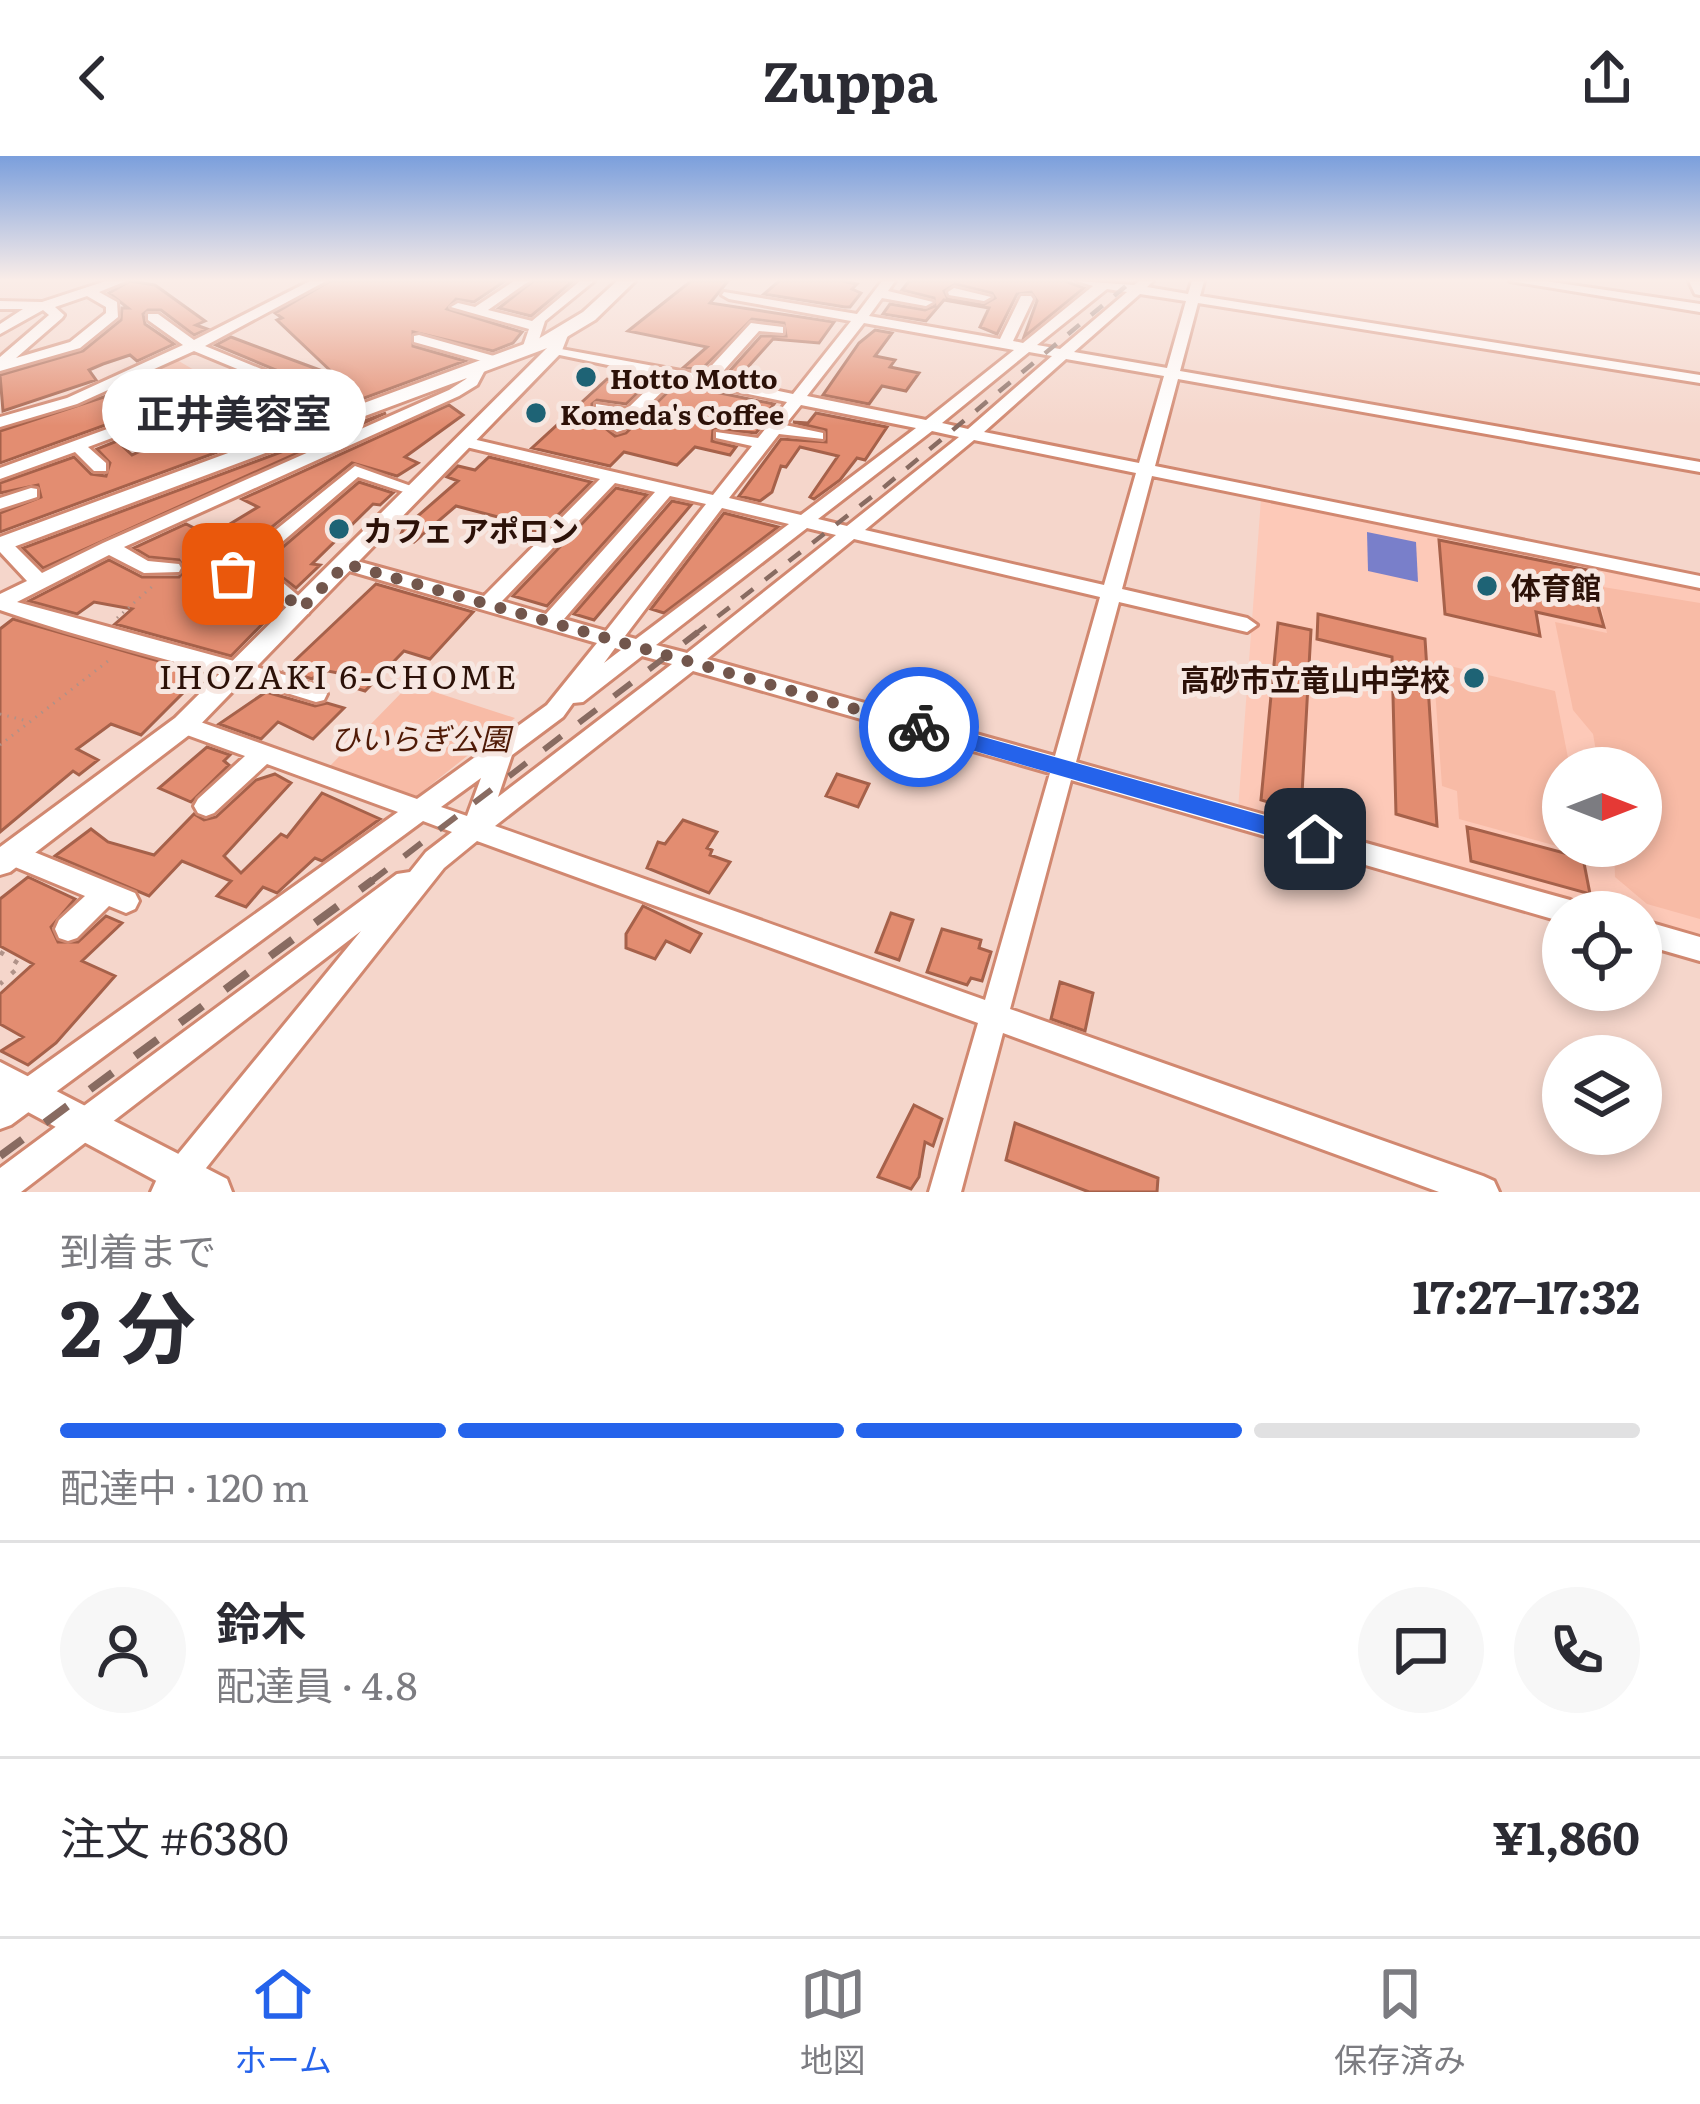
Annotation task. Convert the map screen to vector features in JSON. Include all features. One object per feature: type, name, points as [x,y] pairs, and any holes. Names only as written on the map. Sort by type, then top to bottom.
[{"type":"main road","points":[[1,544],[529,349],[558,343],[573,329]]},
{"type":"street","points":[[0,365],[40,329]]},
{"type":"street","points":[[0,365],[75,345],[94,329]]},
{"type":"street","points":[[170,329],[194,346],[300,389],[263,408],[225,391]]},
{"type":"street","points":[[0,422],[72,400],[225,329]]},
{"type":"street","points":[[529,349],[534,329]]},
{"type":"street","points":[[707,380],[747,344],[754,329]]},
{"type":"street","points":[[555,710],[852,329]]},
{"type":"street","points":[[930,329],[1700,467]]},
{"type":"street","points":[[1005,343],[1014,329]]},
{"type":"street","points":[[10,1096],[502,751],[808,520],[1049,329]]},
{"type":"street","points":[[0,1188],[690,662],[972,434],[1091,329]]},
{"type":"street","points":[[945,1192],[1185,329]]},
{"type":"street","points":[[1385,329],[1700,379]]},
{"type":"street","points":[[0,603],[109,547],[454,393],[488,364],[425,343]]},
{"type":"street","points":[[6,858],[184,725],[245,668],[558,343],[672,373],[1700,582]]},
{"type":"street","points":[[44,355],[54,372]]},
{"type":"street","points":[[0,473],[225,391],[260,373]]},
{"type":"street","points":[[602,407],[624,421],[672,373]]},
{"type":"street","points":[[749,407],[764,391]]},
{"type":"street","points":[[775,428],[817,436]]},
{"type":"street","points":[[722,435],[763,444]]},
{"type":"street","points":[[283,440],[311,457]]},
{"type":"street","points":[[464,442],[1247,626]]},
{"type":"street","points":[[77,445],[100,467]]},
{"type":"street","points":[[301,609],[274,586],[233,574],[355,471],[416,491]]},
{"type":"street","points":[[488,604],[612,476]]},
{"type":"street","points":[[550,622],[666,490]]},
{"type":"street","points":[[0,504],[31,493]]},
{"type":"street","points":[[1,544],[39,582]]},
{"type":"street","points":[[109,547],[144,568],[172,568]]},
{"type":"street","points":[[346,564],[1542,904]]},
{"type":"street","points":[[0,603],[71,628],[245,668],[316,694]]},
{"type":"street","points":[[184,725],[1483,1192]]},
{"type":"street","points":[[475,828],[502,751]]},
{"type":"street","points":[[206,806],[263,754]]},
{"type":"street","points":[[6,858],[116,897],[68,928]]},
{"type":"street","points":[[174,1183],[435,860]]},
{"type":"street","points":[[1662,938],[1700,949]]},
{"type":"street","points":[[10,1096],[87,1125],[174,1183],[214,1192]]},
{"type":"path","points":[[0,745],[133,643]]},
{"type":"path","points":[[0,714],[29,721]]},
{"type":"path","points":[[0,952],[21,965],[0,984]]},
{"type":"shaded area","name":"高砂市立竜山中学校","points":[[1261,499],[1700,588],[1700,942],[1662,931],[1662,891],[1542,891],[1542,897],[1238,810]]},
{"type":"green space","points":[[177,360],[225,388],[158,412],[113,388]]},
{"type":"green space","points":[[1597,586],[1700,603],[1700,919],[1662,908],[1662,891],[1632,891],[1615,877],[1615,867],[1662,867],[1662,747],[1595,747],[1593,734],[1573,710],[1555,622],[1607,633]]},
{"type":"green space","points":[[1433,662],[1555,691],[1566,747],[1542,747],[1542,842],[1459,819],[1457,791],[1442,786]]},
{"type":"green space","name":"ひいらぎ公園","points":[[410,684],[515,718],[413,799],[328,768]]},
{"type":"water","points":[[1367,532],[1416,542],[1418,582],[1368,571]]},
{"type":"building","points":[[110,329],[153,329],[174,344],[137,361],[130,355],[103,364],[89,370],[96,380],[3,411],[0,375],[83,351]]},
{"type":"building","points":[[287,329],[522,332],[513,343],[493,351],[413,332],[413,346],[465,361],[0,532],[0,513],[41,497],[38,485],[0,493],[0,483],[74,457],[91,474],[106,476],[110,463],[97,449],[117,441],[132,455],[172,436],[159,429],[224,401],[265,417],[307,397],[307,383],[216,345],[231,337],[336,376]]},
{"type":"building","points":[[742,329],[701,370],[684,367],[707,347],[628,331]]},
{"type":"building","points":[[785,329],[829,329],[819,343],[773,339],[738,378],[726,375],[761,336],[786,336]]},
{"type":"building","points":[[875,330],[892,333],[875,356],[895,360],[890,367],[919,373],[906,391],[882,386],[869,404],[823,395],[859,343]]},
{"type":"building","points":[[640,376],[652,379],[626,404],[597,400],[592,404],[592,413],[611,418],[605,428],[615,436],[626,433],[676,384],[774,404],[756,433],[713,429],[712,441],[736,447],[730,455],[695,447],[677,465],[624,452],[610,466],[532,448],[607,379],[632,384]]},
{"type":"building","points":[[119,392],[147,410],[0,463],[0,431]]},
{"type":"building","points":[[449,405],[463,415],[405,457],[418,463],[397,476],[352,463],[223,566],[220,576],[225,582],[265,595],[279,607],[231,656],[115,624],[132,609],[94,602],[77,614],[29,601],[109,560],[142,577],[179,577],[185,570],[179,560],[149,557],[134,548],[186,524],[210,536],[258,507],[242,499]]},
{"type":"building","points":[[386,413],[43,568],[23,548]]},
{"type":"building","points":[[816,413],[887,427],[865,460],[857,458],[840,480],[814,499],[810,497],[838,456],[800,447],[786,467],[781,466],[772,492],[760,501],[739,496],[781,439],[826,442],[826,430],[793,422],[808,423]]},
{"type":"building","points":[[489,457],[591,482],[540,533],[517,527],[521,523],[456,506],[414,542],[399,538],[404,528],[458,481],[447,477],[458,466],[475,470]]},
{"type":"building","points":[[359,482],[393,493],[380,505],[373,504],[312,564],[320,565],[296,588],[282,577],[256,570]]},
{"type":"building","points":[[616,488],[647,495],[547,606],[513,596]]},
{"type":"building","points":[[672,501],[691,505],[594,620],[574,614]]},
{"type":"building","points":[[724,513],[778,527],[664,613],[651,609]]},
{"type":"building","name":"体育館","points":[[1439,540],[1588,570],[1604,627],[1536,612],[1540,636],[1445,614]]},
{"type":"building","points":[[376,584],[473,612],[430,659],[404,651],[365,691],[349,686],[358,677],[323,670],[312,679],[285,670]]},
{"type":"building","points":[[1318,614],[1425,639],[1437,826],[1396,814],[1392,657],[1317,639]]},
{"type":"building","points":[[13,619],[211,676],[201,686],[192,684],[141,735],[111,724],[77,749],[98,760],[79,775],[73,771],[0,832],[0,629]]},
{"type":"building","points":[[1278,623],[1311,630],[1301,812],[1261,800]]},
{"type":"building","points":[[266,692],[315,706],[327,703],[344,708],[313,739],[278,722],[261,739],[219,724]]},
{"type":"building","points":[[207,747],[230,755],[224,761],[229,765],[191,802],[159,788]]},
{"type":"building","points":[[275,774],[291,783],[224,856],[241,873],[281,834],[287,837],[322,793],[380,819],[322,861],[315,858],[277,893],[263,887],[246,907],[217,896],[231,881],[182,861],[149,896],[55,856],[91,829],[108,842],[154,855],[194,814],[204,820],[216,817],[256,780]]},
{"type":"building","points":[[837,774],[869,784],[858,807],[826,796]]},
{"type":"building","points":[[683,820],[717,832],[707,848],[712,850],[710,855],[730,862],[709,893],[647,868],[658,842],[665,844]]},
{"type":"building","points":[[1467,827],[1542,847],[1542,867],[1585,867],[1589,891],[1579,891],[1471,861]]},
{"type":"building","points":[[28,877],[75,899],[51,927],[58,942],[78,942],[106,916],[122,923],[82,961],[115,976],[56,1043],[28,1065],[1,1051],[23,1037],[0,1024],[0,994],[33,964],[0,946],[0,899]]},
{"type":"building","points":[[643,906],[701,934],[690,952],[666,941],[655,959],[626,948],[626,934]]},
{"type":"building","points":[[891,913],[913,920],[899,960],[876,952]]},
{"type":"building","points":[[942,929],[981,940],[979,948],[991,952],[982,981],[971,978],[967,985],[927,972]]},
{"type":"building","points":[[1060,982],[1093,993],[1085,1031],[1051,1019]]},
{"type":"building","points":[[914,1105],[942,1119],[933,1146],[925,1142],[919,1177],[911,1189],[878,1177]]},
{"type":"building","points":[[1015,1123],[1158,1178],[1157,1192],[1089,1192],[1006,1160]]},
{"type":"railway","points":[[694,635],[883,488],[1074,329]]},
{"type":"railway","points":[[371,882],[698,632]]},
{"type":"railway","points":[[0,1156],[371,882]]},
{"type":"way so far","points":[[233,574],[274,586],[301,609],[346,564],[919,727]]},
{"type":"place","name":"Hotto Motto","points":[[586,377]]},
{"type":"place","name":"Komeda's Coffee","points":[[536,413]]},
{"type":"place","name":"カフェ アポロン","points":[[339,529]]},
{"type":"place","name":"正井美容室","points":[[233,574]]},
{"type":"place","name":"体育館","points":[[1487,586]]},
{"type":"place","name":"高砂市立竜山中学校","points":[[1474,678]]},
{"type":"district","name":"IHOZAKI 6-CHOME","points":[[339,674]]},
{"type":"route","points":[[919,727],[1315,839]]}]
